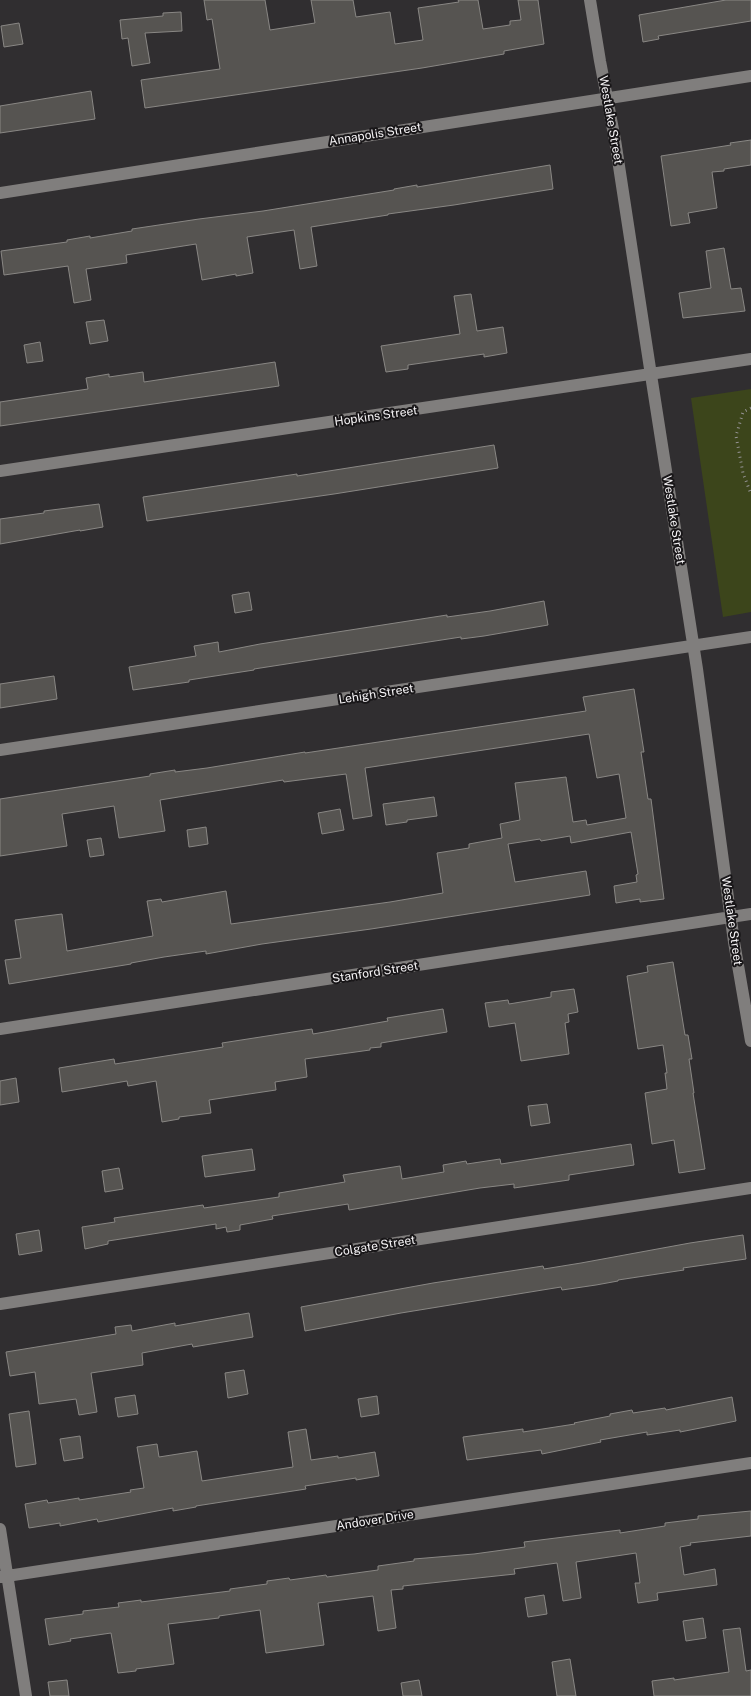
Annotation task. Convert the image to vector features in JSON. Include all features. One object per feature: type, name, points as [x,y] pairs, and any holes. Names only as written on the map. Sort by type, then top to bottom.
[{"type":"street","name":"Westlake Street","points":[[590,0],[615,140],[693,646],[731,917],[751,1042]]},
{"type":"street","name":"Annapolis Street","points":[[0,192],[751,76]]},
{"type":"street","name":"Hopkins Street","points":[[0,471],[751,359]]},
{"type":"street","name":"Lehigh Street","points":[[0,750],[751,637]]},
{"type":"street","name":"Stanford Street","points":[[0,1029],[751,914]]},
{"type":"street","name":"Colgate Street","points":[[0,1304],[751,1188]]},
{"type":"street","name":"Andover Drive","points":[[3,1577],[751,1463]]},
{"type":"street","points":[[0,1529],[3,1577],[26,1696]]},
{"type":"path","points":[[751,408],[743,412],[736,436],[743,473],[751,494]]},
{"type":"green space","points":[[751,389],[751,612],[723,617],[691,398]]},
{"type":"building","points":[[204,0],[265,0],[270,30],[315,23],[311,0],[353,0],[356,17],[390,12],[395,44],[423,40],[418,8],[459,2],[458,0],[478,0],[483,29],[510,25],[510,21],[521,20],[518,0],[538,0],[544,44],[504,51],[504,54],[422,68],[145,108],[141,80],[220,69],[212,19],[207,20]]},
{"type":"building","points":[[726,0],[751,0],[751,21],[658,36],[659,39],[643,42],[639,15]]},
{"type":"building","points":[[181,12],[182,31],[145,33],[150,63],[132,66],[128,38],[122,39],[120,20],[163,16],[163,13]]},
{"type":"building","points":[[19,23],[23,44],[4,47],[1,26]]},
{"type":"building","points":[[91,91],[95,119],[0,133],[0,106]]},
{"type":"building","points":[[751,140],[751,165],[712,172],[717,208],[688,213],[690,223],[671,226],[661,156]]},
{"type":"building","points":[[550,165],[553,189],[311,227],[317,266],[300,269],[294,230],[247,237],[253,273],[236,276],[236,274],[202,280],[196,244],[126,255],[127,263],[86,269],[91,300],[74,303],[68,266],[4,275],[1,251]]},
{"type":"building","points":[[724,248],[731,289],[741,288],[745,311],[683,318],[679,293],[711,288],[706,251]]},
{"type":"building","points":[[471,294],[477,331],[503,327],[507,353],[484,357],[484,354],[408,365],[408,369],[386,372],[381,346],[460,334],[454,296]]},
{"type":"building","points":[[104,320],[108,341],[90,344],[86,322]]},
{"type":"building","points":[[40,342],[43,361],[27,363],[24,345]]},
{"type":"building","points":[[275,362],[279,386],[0,426],[0,402],[88,389],[86,378],[109,374],[109,377],[143,372],[144,382]]},
{"type":"building","points":[[494,445],[498,468],[147,521],[143,497],[297,474],[297,476]]},
{"type":"building","points":[[99,504],[103,527],[0,544],[0,519]]},
{"type":"building","points":[[249,592],[252,610],[235,613],[232,595]]},
{"type":"building","points":[[544,601],[548,625],[254,669],[189,680],[189,682],[133,690],[129,667],[196,656],[194,646],[218,642],[219,652],[260,644],[447,615],[447,617],[490,611]]},
{"type":"building","points":[[54,676],[57,699],[0,708],[0,684]]},
{"type":"building","points":[[634,689],[644,752],[641,752],[648,799],[651,799],[664,899],[640,902],[640,899],[616,903],[614,886],[637,882],[636,875],[638,874],[631,832],[571,843],[570,836],[541,841],[540,839],[508,844],[515,882],[586,871],[590,895],[206,954],[206,951],[164,957],[9,984],[5,960],[21,958],[15,920],[62,914],[67,951],[153,936],[147,901],[161,899],[162,902],[226,891],[231,924],[443,893],[437,853],[469,848],[469,844],[502,838],[500,824],[520,820],[515,783],[566,777],[573,822],[586,820],[587,825],[626,818],[619,774],[597,778],[589,734],[365,768],[372,816],[353,819],[346,774],[284,782],[283,780],[160,800],[165,831],[119,838],[114,806],[62,814],[67,846],[0,856],[0,799],[150,776],[150,774],[175,770],[175,772],[207,768],[586,711],[583,697]]},
{"type":"building","points":[[434,797],[437,816],[386,825],[383,804]]},
{"type":"building","points":[[340,809],[344,830],[322,834],[318,813]]},
{"type":"building","points":[[206,827],[208,844],[189,847],[187,830]]},
{"type":"building","points":[[101,838],[104,855],[90,857],[87,840]]},
{"type":"building","points":[[673,962],[685,1035],[688,1035],[692,1059],[689,1059],[705,1169],[679,1173],[674,1140],[652,1144],[645,1093],[667,1089],[663,1045],[638,1049],[627,976],[648,972],[647,966]]},
{"type":"building","points":[[574,989],[578,1012],[568,1014],[569,1022],[565,1023],[569,1054],[521,1061],[515,1023],[489,1027],[485,1003],[508,1000],[509,1004],[551,997],[551,992]]},
{"type":"building","points":[[443,1009],[447,1032],[381,1043],[381,1047],[370,1048],[370,1050],[305,1059],[307,1077],[275,1082],[276,1090],[209,1100],[211,1113],[179,1117],[179,1119],[162,1122],[156,1081],[128,1086],[127,1081],[62,1092],[59,1068],[114,1059],[115,1064],[223,1047],[222,1043],[312,1029],[313,1034],[388,1021],[387,1018]]},
{"type":"building","points":[[16,1078],[19,1102],[0,1105],[0,1081]]},
{"type":"building","points":[[547,1104],[550,1123],[531,1126],[528,1106]]},
{"type":"building","points":[[631,1144],[634,1165],[569,1175],[569,1180],[514,1188],[514,1184],[480,1188],[349,1210],[348,1204],[272,1216],[273,1219],[240,1225],[240,1230],[227,1232],[226,1227],[216,1229],[216,1224],[108,1241],[108,1244],[85,1249],[82,1227],[115,1222],[114,1218],[203,1205],[204,1208],[279,1197],[279,1193],[345,1182],[343,1175],[400,1166],[402,1179],[444,1172],[443,1165],[466,1161],[467,1164],[500,1159],[501,1164]]},
{"type":"building","points":[[252,1149],[255,1170],[205,1177],[202,1156]]},
{"type":"building","points":[[119,1168],[123,1189],[105,1192],[102,1171]]},
{"type":"building","points":[[39,1230],[42,1251],[19,1255],[16,1234]]},
{"type":"building","points":[[743,1235],[746,1259],[683,1268],[684,1270],[596,1285],[562,1290],[561,1287],[401,1313],[305,1331],[301,1307],[433,1283],[543,1266],[544,1269]]},
{"type":"building","points":[[249,1313],[253,1337],[193,1347],[192,1344],[142,1353],[143,1365],[91,1373],[97,1412],[79,1415],[76,1399],[39,1404],[35,1372],[10,1376],[6,1352],[116,1334],[115,1327],[131,1325],[132,1331],[175,1323],[175,1326]]},
{"type":"building","points":[[244,1370],[248,1394],[228,1398],[225,1373]]},
{"type":"building","points":[[135,1395],[138,1414],[118,1417],[115,1398]]},
{"type":"building","points":[[377,1396],[379,1414],[361,1417],[358,1399]]},
{"type":"building","points":[[732,1397],[736,1421],[680,1432],[680,1430],[647,1435],[647,1432],[600,1440],[601,1442],[542,1454],[541,1450],[467,1460],[463,1437],[523,1429],[523,1432],[575,1424],[632,1410],[633,1413],[665,1408],[666,1410]]},
{"type":"building","points":[[29,1411],[36,1464],[16,1467],[9,1414]]},
{"type":"building","points":[[306,1429],[311,1460],[375,1452],[379,1476],[305,1486],[306,1489],[173,1511],[173,1508],[98,1522],[97,1519],[60,1526],[60,1523],[29,1528],[25,1504],[47,1500],[48,1503],[79,1498],[79,1500],[131,1492],[130,1490],[144,1488],[137,1447],[157,1444],[159,1457],[197,1451],[202,1481],[293,1467],[288,1432]]},
{"type":"building","points":[[80,1436],[83,1458],[64,1461],[60,1439]]},
{"type":"building","points":[[751,1511],[751,1536],[690,1543],[691,1545],[680,1547],[684,1575],[715,1569],[717,1585],[657,1593],[658,1600],[638,1603],[635,1583],[640,1583],[636,1553],[576,1562],[581,1598],[563,1601],[557,1563],[514,1569],[515,1574],[403,1586],[403,1589],[391,1590],[396,1628],[378,1631],[373,1596],[318,1603],[324,1645],[266,1653],[260,1610],[219,1616],[219,1618],[168,1624],[174,1664],[136,1669],[136,1671],[118,1673],[111,1633],[70,1639],[71,1641],[49,1645],[45,1619],[83,1614],[83,1611],[119,1607],[118,1603],[230,1591],[230,1589],[267,1584],[267,1581],[289,1578],[290,1580],[326,1575],[327,1577],[378,1570],[378,1566],[414,1561],[414,1559],[525,1547],[524,1542],[620,1530],[620,1533],[665,1526],[665,1523],[698,1519],[698,1516]]},
{"type":"building","points":[[544,1595],[547,1614],[528,1617],[525,1598]]},
{"type":"building","points":[[703,1618],[706,1638],[686,1641],[683,1621]]},
{"type":"building","points":[[740,1628],[746,1671],[751,1670],[751,1696],[654,1696],[652,1681],[674,1678],[674,1680],[729,1672],[723,1630]]},
{"type":"building","points":[[570,1659],[576,1696],[557,1696],[552,1662]]},
{"type":"building","points":[[67,1680],[69,1696],[50,1696],[48,1682]]},
{"type":"building","points":[[419,1680],[422,1696],[403,1696],[401,1683]]}]
